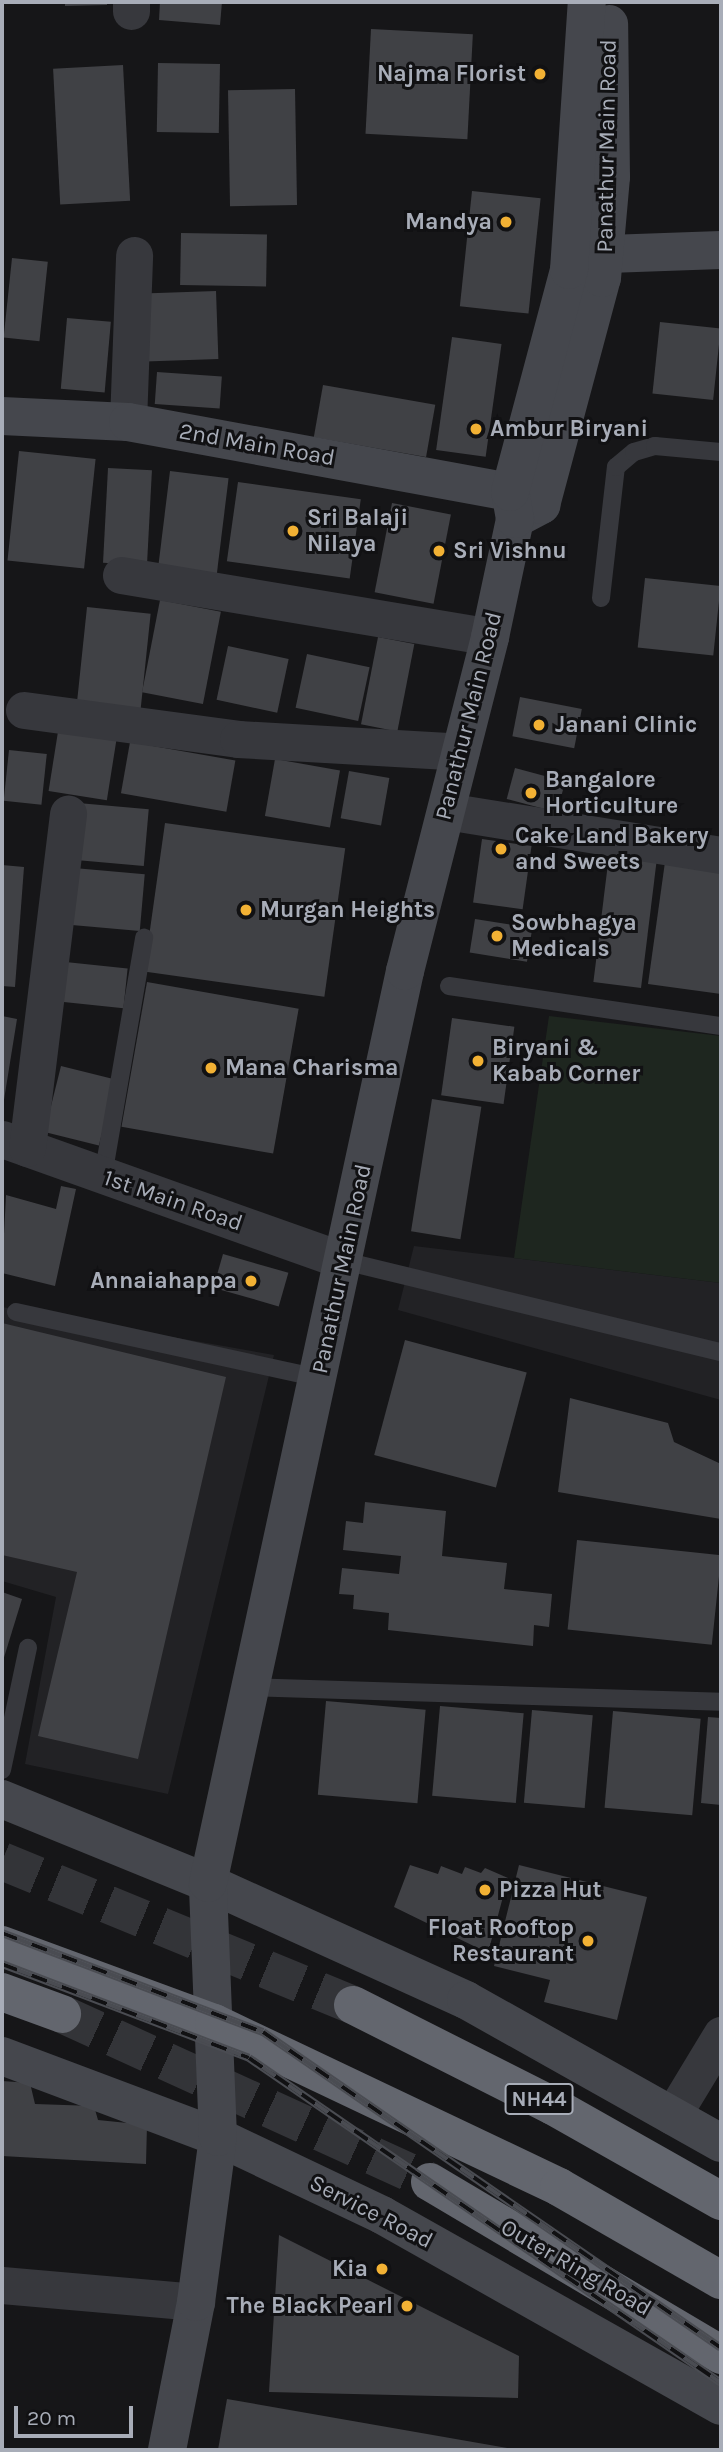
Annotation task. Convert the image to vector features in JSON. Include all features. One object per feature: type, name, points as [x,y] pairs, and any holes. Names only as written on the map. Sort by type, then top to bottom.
[{"type":"highway","points":[[2,1945],[214,2023],[559,2187],[721,2280]]},
{"type":"highway","points":[[2,1992],[62,2014]]},
{"type":"highway","name":"NH44","points":[[353,2005],[553,2106],[721,2201]]},
{"type":"highway","name":"Outer Ring Road","points":[[430,2182],[721,2355]]},
{"type":"street","name":"Panathur Main Road","points":[[587,2],[589,242]]},
{"type":"street","name":"Panathur Main Road","points":[[167,2450],[196,2302],[218,2137],[208,1883],[405,971],[490,637],[512,506],[589,242],[609,2]]},
{"type":"street","points":[[589,242],[721,226]]},
{"type":"street","points":[[589,242],[721,250]]},
{"type":"street","points":[[128,422],[134,255]]},
{"type":"street","name":"2nd Main Road","points":[[2,415],[128,422],[512,506]]},
{"type":"street","points":[[121,575],[490,637]]},
{"type":"street","points":[[23,710],[238,739],[461,752]]},
{"type":"street","points":[[446,811],[721,855]]},
{"type":"street","points":[[15,1143],[68,813]]},
{"type":"street","name":"1st Main Road","points":[[15,1143],[344,1261]]},
{"type":"street","points":[[2,1800],[208,1883],[466,2000],[721,2143]]},
{"type":"street","points":[[672,2116],[721,2035]]},
{"type":"street","name":"Service Road","points":[[2,2056],[218,2137],[382,2215],[721,2406]]},
{"type":"street","points":[[2,2285],[196,2302]]},
{"type":"lane","points":[[601,597],[617,467],[634,452],[655,446],[721,452]]},
{"type":"lane","points":[[103,1176],[144,938]]},
{"type":"lane","points":[[450,986],[721,1026]]},
{"type":"lane","points":[[344,1261],[721,1352]]},
{"type":"lane","points":[[16,1312],[319,1378]]},
{"type":"lane","points":[[2,1770],[28,1648]]},
{"type":"lane","points":[[249,1687],[721,1702]]},
{"type":"shaded area","points":[[549,1016],[721,1036],[721,1283],[514,1258]]},
{"type":"shaded area","points":[[414,1246],[721,1283],[721,1400],[398,1310]]},
{"type":"shaded area","points":[[2,1307],[274,1355],[168,1794],[25,1764],[56,1597],[2,1581]]},
{"type":"building","points":[[65,2],[107,2],[107,5],[65,6]]},
{"type":"building","points":[[160,2],[222,2],[220,25],[159,20]]},
{"type":"building","points":[[371,29],[473,34],[467,139],[366,134]]},
{"type":"building","points":[[158,63],[220,64],[219,133],[157,132]]},
{"type":"building","points":[[123,65],[130,201],[60,204],[53,69]]},
{"type":"building","points":[[295,89],[297,205],[230,206],[228,90]]},
{"type":"building","points":[[472,191],[541,198],[528,314],[460,306]]},
{"type":"building","points":[[181,233],[267,235],[266,286],[180,285]]},
{"type":"building","points":[[12,258],[48,262],[39,341],[4,338]]},
{"type":"building","points":[[216,291],[218,359],[145,362],[143,294]]},
{"type":"building","points":[[67,318],[111,322],[105,393],[61,389]]},
{"type":"building","points":[[660,322],[721,328],[713,400],[652,394]]},
{"type":"building","points":[[452,337],[502,344],[486,457],[436,450]]},
{"type":"building","points":[[157,372],[222,377],[220,408],[155,404]]},
{"type":"building","points":[[323,385],[435,405],[426,457],[314,437]]},
{"type":"building","points":[[19,451],[96,459],[84,568],[8,560]]},
{"type":"building","points":[[108,468],[152,470],[147,565],[103,563]]},
{"type":"building","points":[[170,471],[229,478],[216,583],[157,576]]},
{"type":"building","name":"Sri Balaji Nilaya","points":[[238,482],[361,499],[350,578],[227,561]]},
{"type":"building","points":[[392,503],[451,514],[434,604],[375,592]]},
{"type":"building","points":[[645,578],[721,586],[713,656],[638,648]]},
{"type":"building","points":[[160,600],[221,612],[203,704],[142,692]]},
{"type":"building","points":[[87,607],[151,614],[140,713],[77,706]]},
{"type":"building","points":[[378,637],[414,644],[397,731],[361,724]]},
{"type":"building","points":[[228,646],[289,659],[277,713],[217,700]]},
{"type":"building","points":[[307,654],[370,667],[358,721],[296,708]]},
{"type":"building","points":[[520,697],[582,709],[574,748],[512,736]]},
{"type":"building","points":[[60,719],[118,728],[107,800],[49,791]]},
{"type":"building","points":[[130,742],[235,761],[226,812],[121,793]]},
{"type":"building","points":[[9,750],[47,754],[41,805],[4,801]]},
{"type":"building","points":[[275,759],[340,770],[330,828],[265,816]]},
{"type":"building","points":[[515,768],[565,781],[557,812],[507,799]]},
{"type":"building","points":[[349,771],[389,778],[381,825],[341,818]]},
{"type":"building","points":[[78,803],[149,809],[144,866],[73,860]]},
{"type":"building","name":"Murgan Heights","points":[[165,823],[345,848],[324,997],[144,972]]},
{"type":"building","points":[[482,839],[532,846],[523,909],[473,902]]},
{"type":"building","points":[[609,855],[657,861],[641,988],[593,982]]},
{"type":"building","points":[[665,862],[721,870],[721,994],[648,984]]},
{"type":"building","points":[[2,865],[24,867],[15,987],[2,986]]},
{"type":"building","points":[[74,868],[145,874],[140,931],[69,925]]},
{"type":"building","points":[[475,919],[532,928],[527,962],[470,953]]},
{"type":"building","points":[[56,961],[128,969],[123,1008],[52,1001]]},
{"type":"building","name":"Mana Charisma","points":[[147,982],[299,1009],[273,1154],[121,1127]]},
{"type":"building","points":[[2,1016],[17,1019],[3,1106],[2,1106]]},
{"type":"building","name":"Biryani & Kabab Corner","points":[[452,1018],[514,1027],[504,1104],[441,1095]]},
{"type":"building","points":[[61,1066],[115,1080],[99,1146],[45,1132]]},
{"type":"building","points":[[432,1099],[481,1107],[460,1239],[411,1231]]},
{"type":"building","points":[[61,1186],[76,1189],[55,1286],[2,1273],[6,1195],[56,1209]]},
{"type":"building","name":"Annaiahappa","points":[[223,1254],[288,1273],[279,1306],[213,1288]]},
{"type":"building","points":[[2,1323],[226,1377],[138,1759],[38,1736],[77,1572],[2,1555]]},
{"type":"building","points":[[405,1340],[527,1373],[496,1488],[374,1455]]},
{"type":"building","points":[[570,1398],[668,1423],[674,1442],[721,1464],[721,1519],[558,1492]]},
{"type":"building","points":[[365,1502],[446,1511],[442,1556],[507,1563],[504,1589],[552,1594],[549,1627],[534,1625],[533,1646],[388,1630],[389,1613],[353,1609],[354,1595],[339,1594],[342,1568],[399,1574],[401,1556],[343,1550],[346,1521],[363,1523]]},
{"type":"building","points":[[577,1540],[721,1555],[712,1645],[568,1630]]},
{"type":"building","points":[[2,1592],[22,1599],[2,1664]]},
{"type":"building","points":[[326,1701],[426,1710],[417,1803],[318,1795]]},
{"type":"building","points":[[440,1706],[524,1713],[516,1803],[432,1796]]},
{"type":"building","points":[[532,1710],[593,1715],[585,1808],[524,1803]]},
{"type":"building","points":[[613,1711],[701,1719],[692,1815],[605,1808]]},
{"type":"building","points":[[708,1717],[721,1718],[721,1805],[701,1803]]},
{"type":"building","points":[[410,1865],[438,1874],[441,1866],[462,1874],[465,1867],[481,1873],[485,1868],[508,1878],[488,1953],[394,1907]]},
{"type":"building","points":[[519,1865],[647,1897],[617,2020],[544,2002],[550,1980],[494,1966]]},
{"type":"building","points":[[2,2081],[30,2083],[35,2104],[94,2106],[98,2120],[147,2125],[146,2164],[2,2156]]},
{"type":"building","points":[[279,2235],[519,2356],[518,2398],[269,2392]]},
{"type":"building","points":[[227,2399],[513,2449],[218,2450]]},
{"type":"tunnel","points":[[2,1861],[353,2005]]},
{"type":"tunnel","points":[[62,2014],[430,2182]]},
{"type":"railway","points":[[2,1933],[263,2032],[721,2348]]},
{"type":"railway","points":[[2,1964],[249,2058],[721,2383]]},
{"type":"place","name":"Najma Florist","points":[[540,74]]},
{"type":"place","name":"Mandya","points":[[506,222]]},
{"type":"place","name":"Ambur Biryani","points":[[476,429]]},
{"type":"place","name":"Sri Balaji Nilaya","points":[[293,531]]},
{"type":"place","name":"Sri Vishnu","points":[[439,551]]},
{"type":"place","name":"Janani Clinic","points":[[539,725]]},
{"type":"place","name":"Bangalore Horticulture","points":[[531,793]]},
{"type":"place","name":"Cake Land Bakery and Sweets","points":[[501,849]]},
{"type":"place","name":"Murgan Heights","points":[[246,910]]},
{"type":"place","name":"Sowbhagya Medicals","points":[[497,936]]},
{"type":"place","name":"Biryani & Kabab Corner","points":[[478,1061]]},
{"type":"place","name":"Mana Charisma","points":[[211,1068]]},
{"type":"place","name":"Annaiahappa","points":[[251,1281]]},
{"type":"place","name":"Pizza Hut","points":[[485,1890]]},
{"type":"place","name":"Float Rooftop Restaurant","points":[[588,1941]]},
{"type":"place","name":"Kia","points":[[382,2269]]},
{"type":"place","name":"The Black Pearl","points":[[407,2306]]}]
